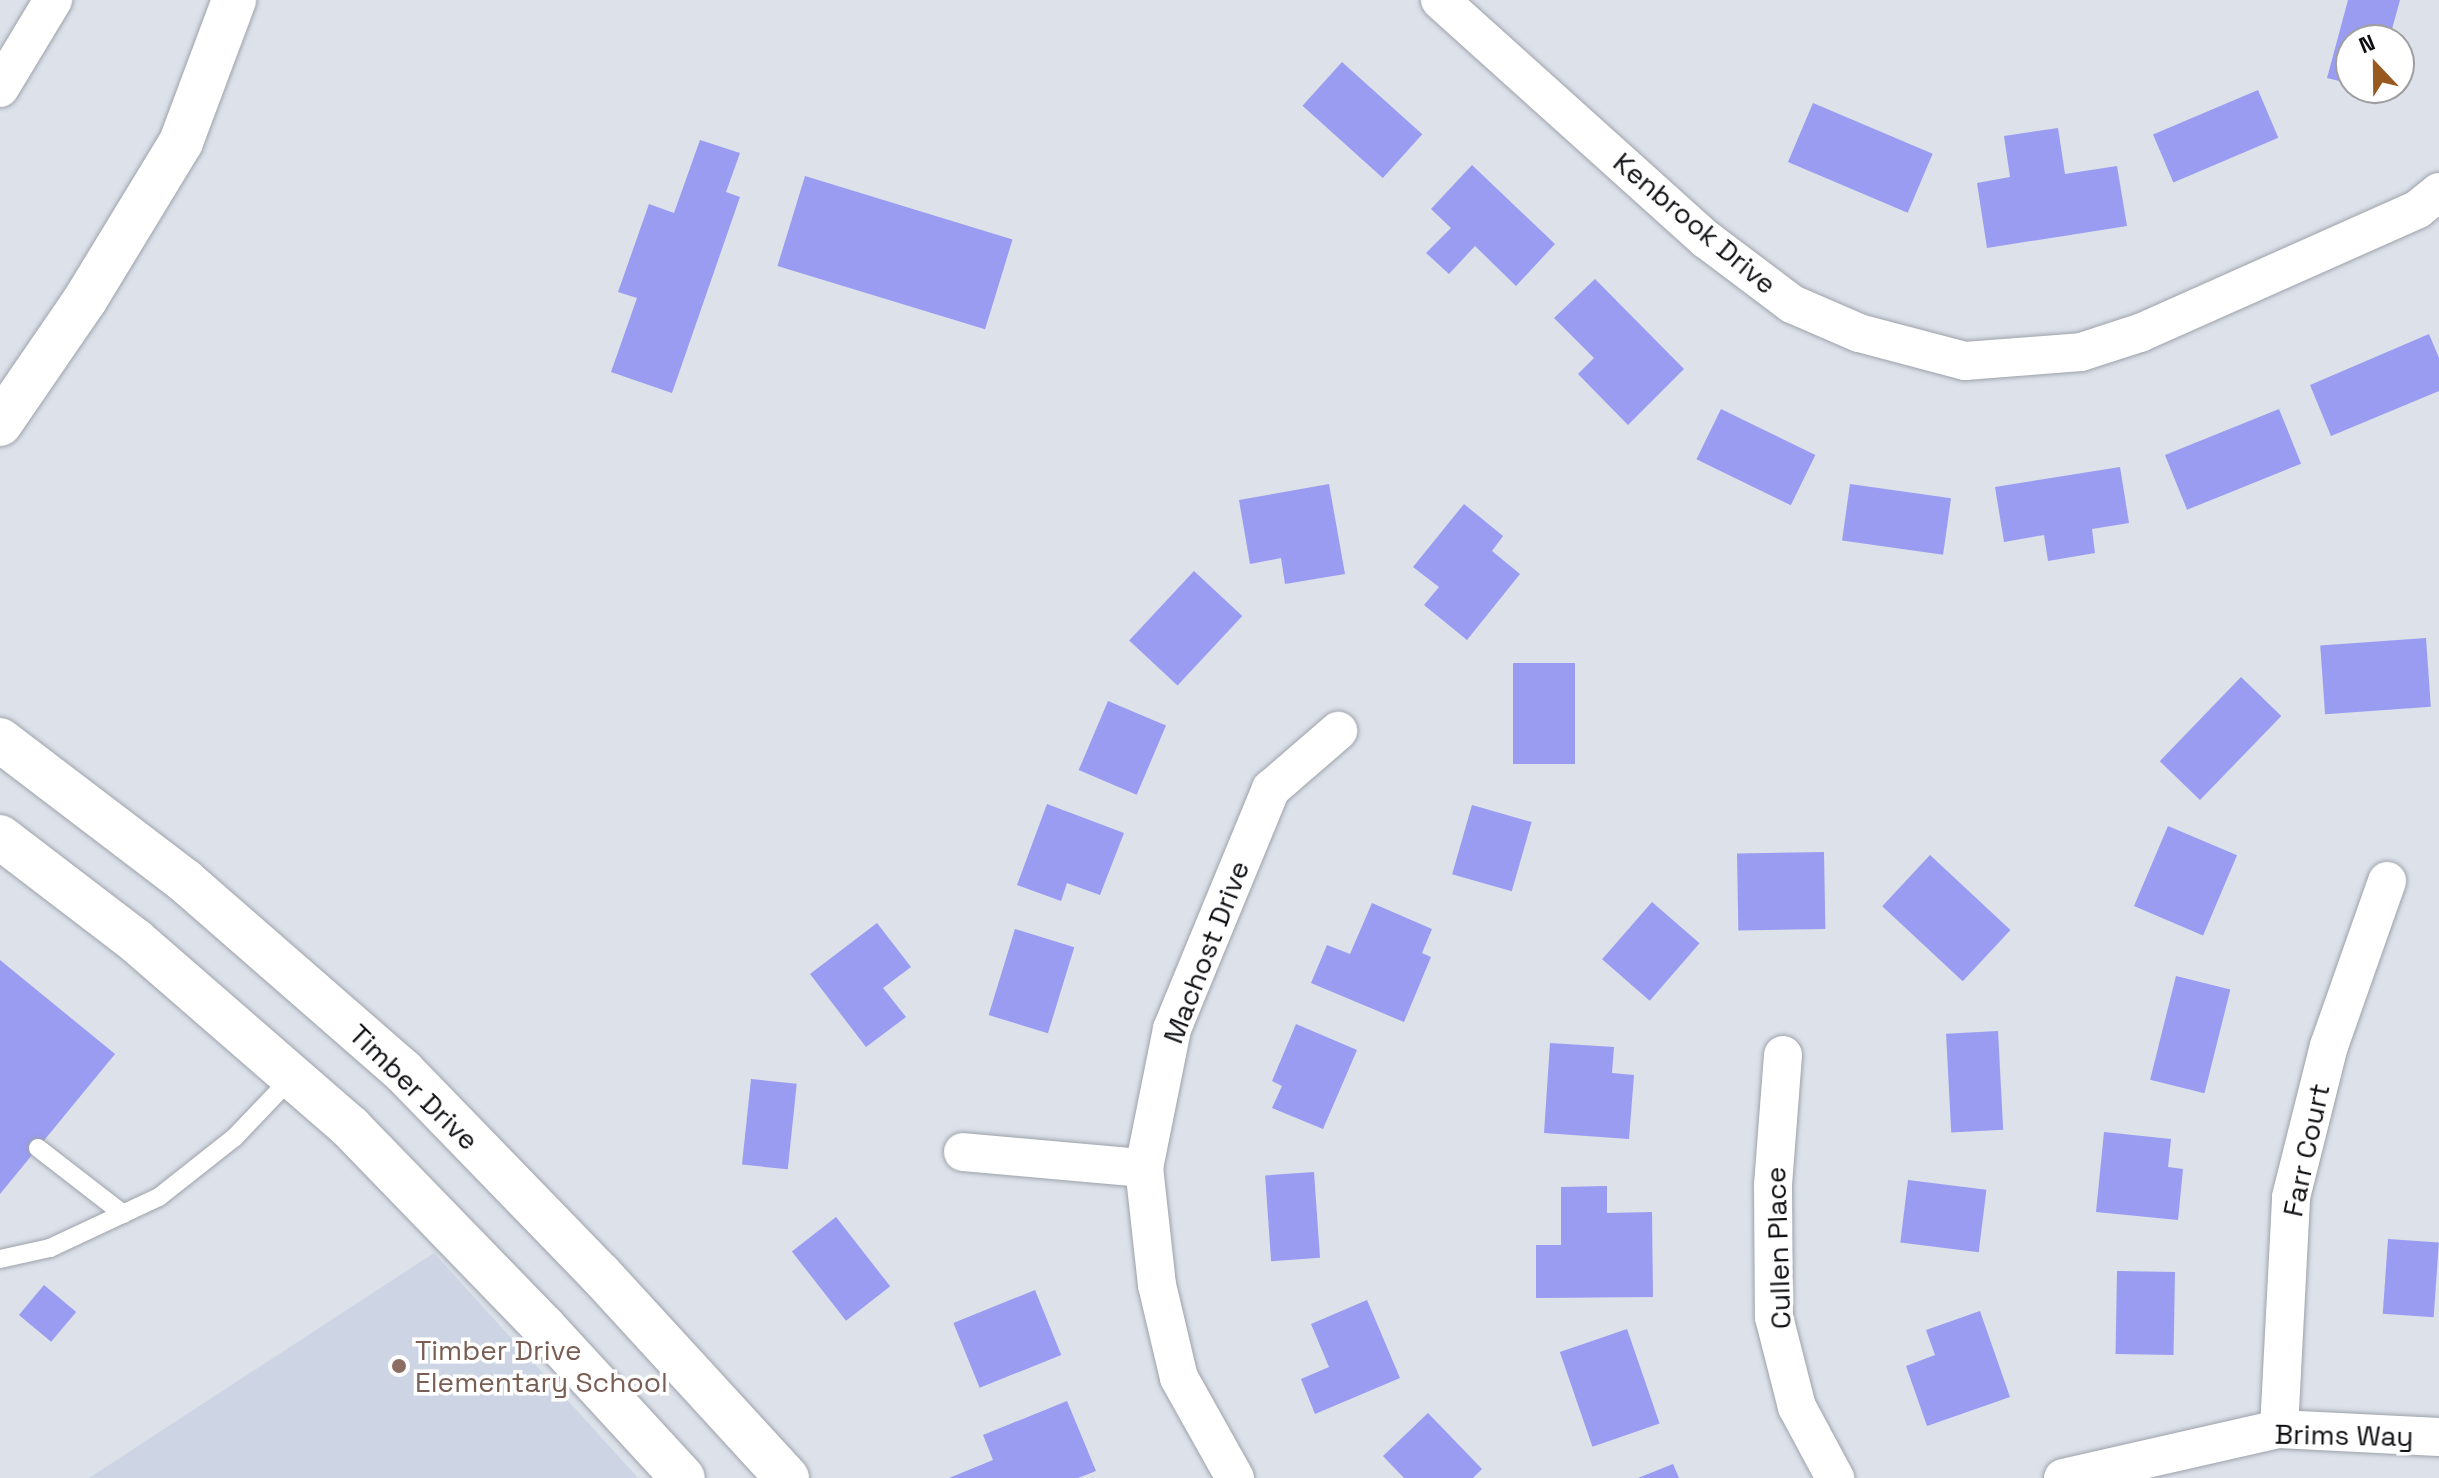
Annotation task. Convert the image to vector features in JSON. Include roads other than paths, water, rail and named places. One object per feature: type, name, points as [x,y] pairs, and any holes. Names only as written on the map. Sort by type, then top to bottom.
[{"type":"main road","points":[[0,424],[85,300],[181,142],[234,0]]},
{"type":"main road","name":"Timber Drive","points":[[0,740],[185,881],[403,1071],[600,1274],[787,1478]]},
{"type":"main road","points":[[0,837],[136,941],[350,1127],[544,1327],[683,1478]]},
{"type":"street","points":[[0,88],[53,0]]},
{"type":"street","name":"Kenbrook Drive","points":[[1440,0],[1707,240],[1792,304],[1859,333],[1965,361],[2081,352],[2140,333],[2418,209],[2439,192]]},
{"type":"street","name":"Machost Drive","points":[[1235,1478],[1179,1378],[1157,1285],[1144,1168],[1172,1029],[1271,789],[1338,731]]},
{"type":"street","name":"Farr Court","points":[[2279,1429],[2291,1197],[2329,1046],[2387,881]]},
{"type":"street","name":"Cullen Place","points":[[1783,1055],[1773,1185],[1774,1317],[1797,1407],[1835,1478]]},
{"type":"street","points":[[963,1152],[1144,1168]]},
{"type":"street","name":"Brims Way","points":[[2063,1478],[2279,1429],[2439,1437]]},
{"type":"lane","points":[[0,1259],[50,1248],[159,1197],[235,1137],[293,1076]]},
{"type":"lane","points":[[38,1148],[123,1214]]},
{"type":"place","name":"Timber Drive Elementary School","points":[[399,1366]]}]
